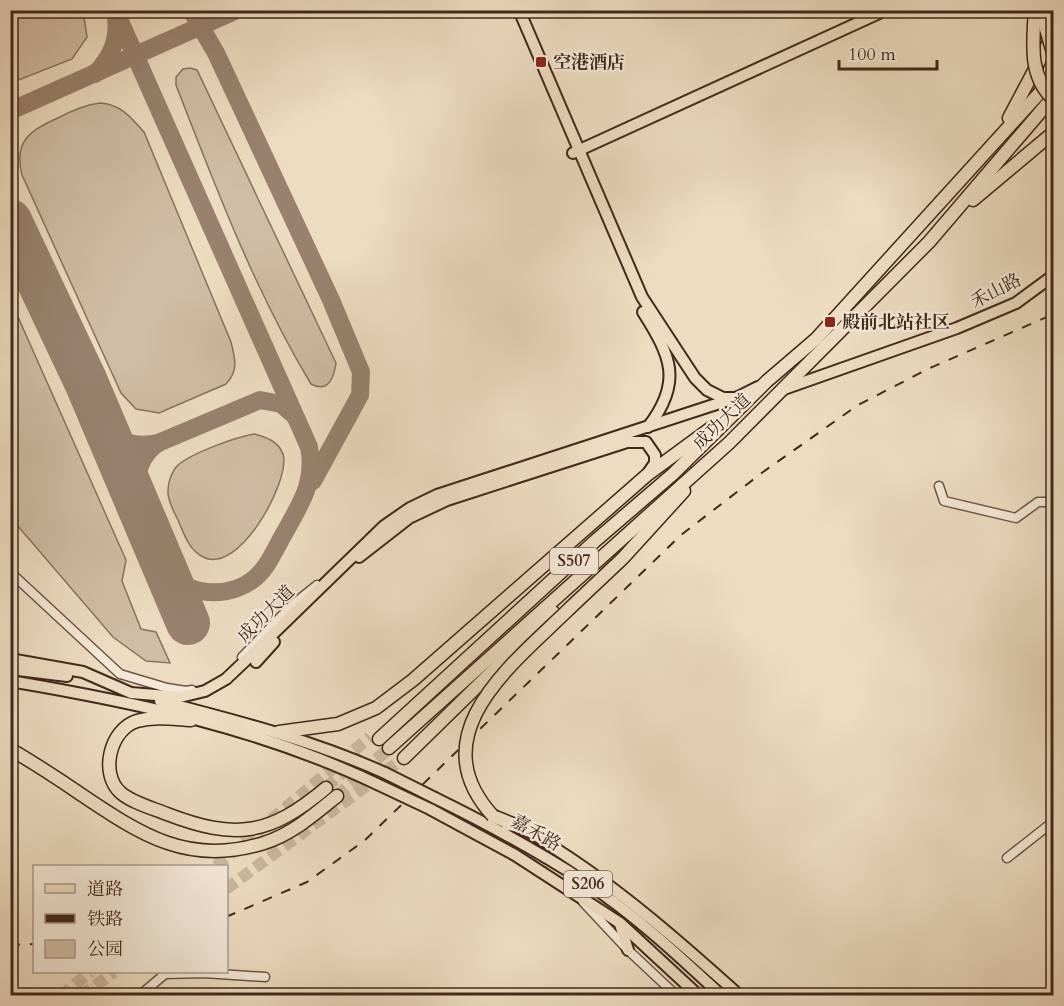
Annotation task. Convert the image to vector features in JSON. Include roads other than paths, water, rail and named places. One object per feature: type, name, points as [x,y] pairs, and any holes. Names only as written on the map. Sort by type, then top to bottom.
[{"type":"highway","points":[[1035,10],[1033,59],[1039,84],[1053,100]]},
{"type":"highway","points":[[1045,10],[1048,55]]},
{"type":"highway","points":[[1048,55],[1053,34]]},
{"type":"highway","points":[[1000,135],[1048,55],[1053,40]]},
{"type":"highway","name":"成功大道","points":[[279,732],[338,724],[376,708],[413,680],[647,474],[767,381],[816,339],[1053,77]]},
{"type":"highway","name":"成功大道","points":[[389,748],[729,442],[929,243],[1053,96]]},
{"type":"highway","points":[[929,243],[983,191],[1053,132]]},
{"type":"highway","name":"成功大道","points":[[375,738],[673,474],[742,400]]},
{"type":"highway","points":[[515,825],[490,820],[476,797],[467,769],[467,734],[482,698],[497,680],[623,558],[729,442]]},
{"type":"highway","name":"S507","points":[[404,758],[693,473]]},
{"type":"highway","points":[[191,720],[154,718],[134,722],[120,732],[111,748],[108,765],[120,793],[140,804],[206,828],[231,831],[286,819],[326,788]]},
{"type":"highway","points":[[10,748],[128,826],[162,843],[198,850],[226,851],[265,842],[308,820],[337,796]]},
{"type":"main road","points":[[512,10],[642,297],[695,378],[707,390],[723,398],[742,400]]},
{"type":"main road","points":[[519,10],[636,300],[659,337],[669,361],[672,380],[666,400],[647,427]]},
{"type":"main road","points":[[576,152],[886,10]]},
{"type":"main road","name":"禾山路","points":[[781,390],[957,328],[1016,303],[1053,275]]},
{"type":"main road","name":"成功大道","points":[[10,659],[83,672],[131,693],[180,697],[205,691],[226,679],[345,562],[384,526],[410,508],[437,495],[696,411],[742,400]]},
{"type":"main road","name":"成功大道","points":[[256,662],[358,558],[409,518],[447,500],[627,442],[646,442],[652,447],[655,464],[647,474]]},
{"type":"main road","points":[[10,669],[77,677],[131,693]]},
{"type":"main road","name":"嘉禾路","points":[[10,681],[71,691],[243,731],[328,761],[372,781],[515,855],[572,891],[620,923],[699,996]]},
{"type":"main road","name":"嘉禾路","points":[[131,693],[279,732],[336,751],[435,798],[490,820],[585,882],[656,934],[722,996]]},
{"type":"main road","points":[[515,825],[532,833],[601,879],[740,996]]},
{"type":"main road","points":[[601,879],[607,898]]},
{"type":"main road","points":[[620,923],[628,950]]},
{"type":"street","points":[[939,486],[944,501],[1016,518],[1038,502],[1053,502]]},
{"type":"street","points":[[10,572],[120,674],[186,692],[208,686],[227,672],[292,605],[345,562]]},
{"type":"street","points":[[1007,858],[1053,821]]},
{"type":"street","points":[[572,891],[628,950],[677,996]]},
{"type":"street","points":[[139,996],[165,974],[265,976]]},
{"type":"tunnel","points":[[217,865],[370,737]]},
{"type":"tunnel","points":[[337,796],[389,748]]},
{"type":"tunnel","points":[[326,788],[363,754]]},
{"type":"tunnel","points":[[228,888],[404,758]]},
{"type":"tunnel","points":[[61,996],[89,973]]},
{"type":"tunnel","points":[[81,996],[113,973]]},
{"type":"railway","points":[[228,916],[307,882],[364,841],[681,535],[763,472],[858,405],[930,368],[1054,314]]},
{"type":"railway","points":[[10,945],[33,944]]},
{"type":"place","name":"空港酒店","points":[[541,62]]},
{"type":"place","name":"殿前北站社区","points":[[830,322]]}]
